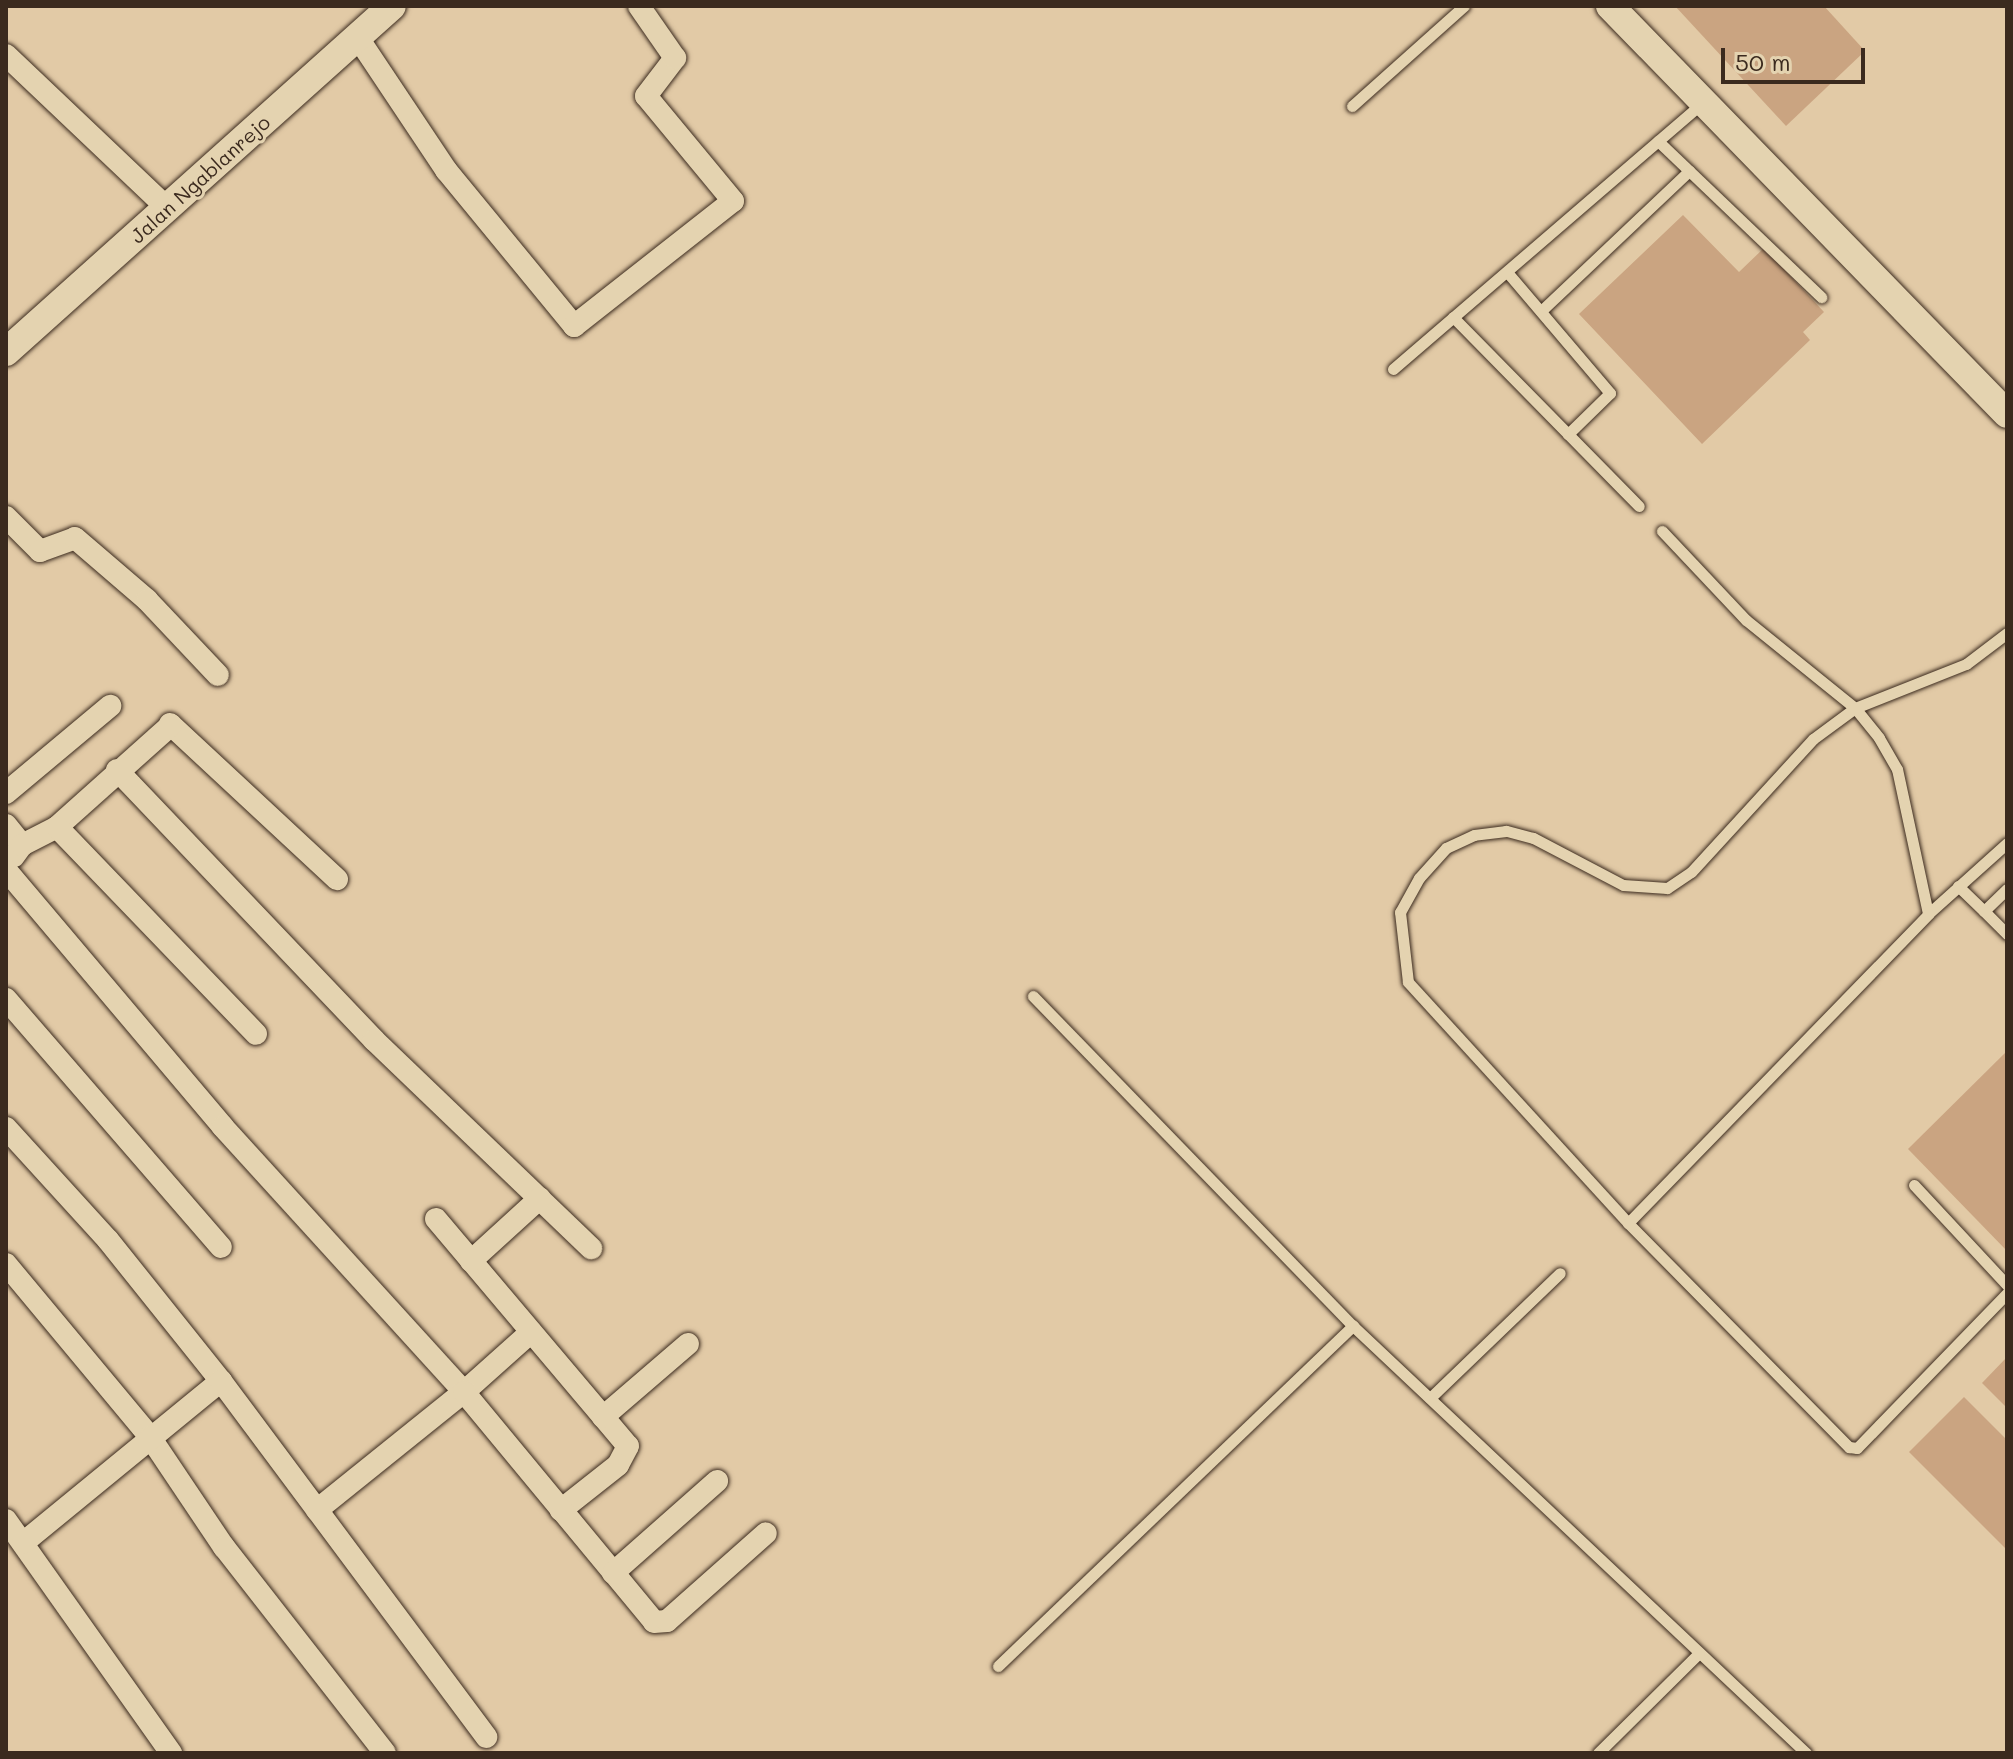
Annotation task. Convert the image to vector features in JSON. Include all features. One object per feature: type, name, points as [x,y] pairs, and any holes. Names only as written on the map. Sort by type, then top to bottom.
[{"type":"street","name":"Jalan Ngablanrejo","points":[[8,346],[168,209],[391,6]]},
{"type":"street","points":[[358,38],[446,170],[574,326],[733,201],[646,96],[675,58],[639,6]]},
{"type":"street","points":[[1610,6],[2007,414]]},
{"type":"street","points":[[6,55],[168,209]]},
{"type":"street","points":[[6,517],[40,551],[75,538],[147,600],[218,675]]},
{"type":"street","points":[[6,793],[110,706]]},
{"type":"street","points":[[337,879],[170,724],[57,827],[22,845],[6,868],[223,1127],[464,1392],[659,1624],[766,1533]]},
{"type":"street","points":[[117,770],[374,1040],[591,1248]]},
{"type":"street","points":[[6,825],[22,845]]},
{"type":"street","points":[[57,827],[256,1034]]},
{"type":"street","points":[[6,999],[221,1247]]},
{"type":"street","points":[[6,1128],[108,1240],[221,1381],[486,1737]]},
{"type":"street","points":[[471,1261],[540,1198]]},
{"type":"street","points":[[436,1219],[628,1446],[626,1454],[561,1510]]},
{"type":"street","points":[[6,1264],[150,1437],[224,1547],[385,1753]]},
{"type":"street","points":[[317,1510],[464,1392],[531,1332]]},
{"type":"street","points":[[603,1417],[688,1344]]},
{"type":"street","points":[[23,1543],[221,1381]]},
{"type":"street","points":[[613,1573],[717,1481]]},
{"type":"street","points":[[6,1520],[171,1753]]},
{"type":"lane","points":[[1352,106],[1464,6]]},
{"type":"lane","points":[[1393,369],[1702,103]]},
{"type":"lane","points":[[1658,141],[1821,297]]},
{"type":"lane","points":[[1541,311],[1689,171]]},
{"type":"lane","points":[[1507,272],[1610,393],[1568,434]]},
{"type":"lane","points":[[1453,317],[1639,506]]},
{"type":"lane","points":[[1662,531],[1746,620],[1855,708],[1897,769],[1928,914]]},
{"type":"lane","points":[[2007,633],[1966,664],[1855,708],[1813,739],[1691,872],[1667,888],[1623,885],[1533,838],[1506,831],[1474,835],[1446,848],[1419,878],[1400,912],[1408,982],[1628,1223],[1849,1447],[1857,1448],[2007,1293]]},
{"type":"lane","points":[[1628,1223],[1928,914],[2007,843]]},
{"type":"lane","points":[[1958,886],[2007,934]]},
{"type":"lane","points":[[1984,911],[2007,889]]},
{"type":"lane","points":[[1033,996],[1353,1326],[1806,1753]]},
{"type":"lane","points":[[1914,1185],[2007,1285]]},
{"type":"lane","points":[[1430,1398],[1560,1273]]},
{"type":"lane","points":[[998,1666],[1353,1326]]},
{"type":"lane","points":[[1598,1753],[1699,1653]]},
{"type":"building","points":[[1675,6],[1824,6],[1865,51],[1786,126]]},
{"type":"building","points":[[1683,215],[1739,272],[1764,248],[1824,312],[1803,332],[1810,340],[1702,444],[1579,314]]},
{"type":"building","points":[[2007,1051],[2007,1251],[1908,1149]]},
{"type":"building","points":[[2007,1357],[2007,1408],[1982,1383]]},
{"type":"building","points":[[1964,1397],[2007,1440],[2007,1550],[1909,1452]]}]
